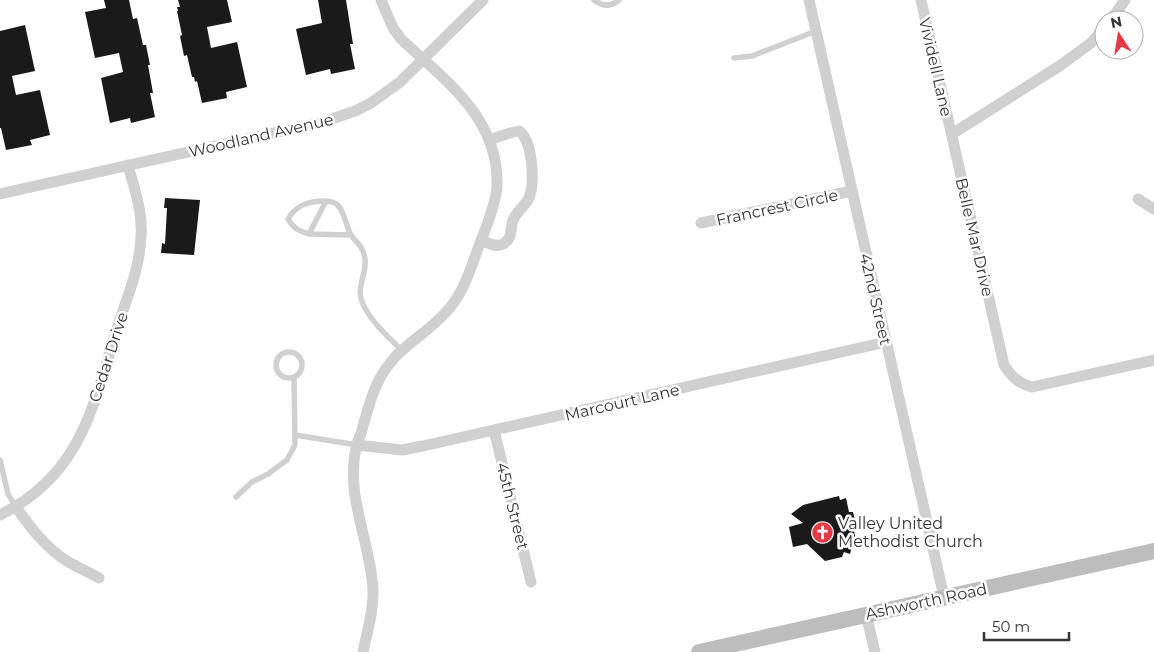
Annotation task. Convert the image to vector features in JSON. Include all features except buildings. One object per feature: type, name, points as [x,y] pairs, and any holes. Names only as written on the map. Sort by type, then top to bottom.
[{"type":"main road","name":"Ashworth Road","points":[[699,652],[716,650],[866,614],[1154,551]]},
{"type":"street","points":[[363,652],[371,614],[373,589],[353,487],[353,473],[357,444],[372,391],[384,371],[402,351],[445,314],[463,287],[481,240],[497,186],[496,161],[483,125],[469,104],[401,39],[393,28],[381,0]]},
{"type":"street","name":"Woodland Avenue","points":[[0,194],[323,122],[355,111],[371,103],[400,82],[483,0]]},
{"type":"street","name":"42nd Street","points":[[809,0],[944,597]]},
{"type":"street","name":"Vividell Lane","points":[[921,0],[952,134]]},
{"type":"street","points":[[952,134],[1062,65],[1094,40]]},
{"type":"street","points":[[481,240],[496,246],[504,244],[509,239],[513,221],[520,208],[528,200],[531,190],[530,153],[524,135],[518,132],[510,133],[489,140]]},
{"type":"street","name":"Belle Mar Drive","points":[[952,134],[1004,365],[1012,376],[1022,384],[1032,386],[1154,360]]},
{"type":"street","name":"Cedar Drive","points":[[0,515],[33,495],[59,469],[80,438],[137,266],[142,235],[139,209],[128,165]]},
{"type":"street","name":"Francrest Circle","points":[[701,223],[852,191]]},
{"type":"street","points":[[1138,199],[1154,209]]},
{"type":"street","name":"Marcourt Lane","points":[[357,444],[402,450],[886,342]]},
{"type":"street","name":"45th Street","points":[[494,430],[531,582]]},
{"type":"street","points":[[16,507],[28,524],[53,550],[67,561],[99,578]]},
{"type":"street","points":[[866,614],[875,652]]},
{"type":"lane","points":[[594,0],[599,4],[608,6],[619,0]]},
{"type":"lane","points":[[734,58],[752,56],[816,32]]},
{"type":"lane","points":[[309,234],[326,201]]},
{"type":"lane","points":[[351,235],[309,234],[296,229],[288,218],[293,211],[311,203],[326,201],[337,204],[343,210],[351,235],[363,251],[365,261],[360,291],[362,302],[368,312],[402,351]]},
{"type":"lane","points":[[287,352],[293,352],[298,355],[303,364],[299,375],[294,378],[283,377],[276,369],[279,356],[287,352]]},
{"type":"lane","points":[[236,497],[252,482],[268,474],[287,460],[295,445],[294,378]]},
{"type":"lane","points":[[295,435],[357,444]]},
{"type":"lane","points":[[0,460],[8,494],[16,507]]},
{"type":"place","name":"Valley United Methodist Church","points":[[822,532]]}]
